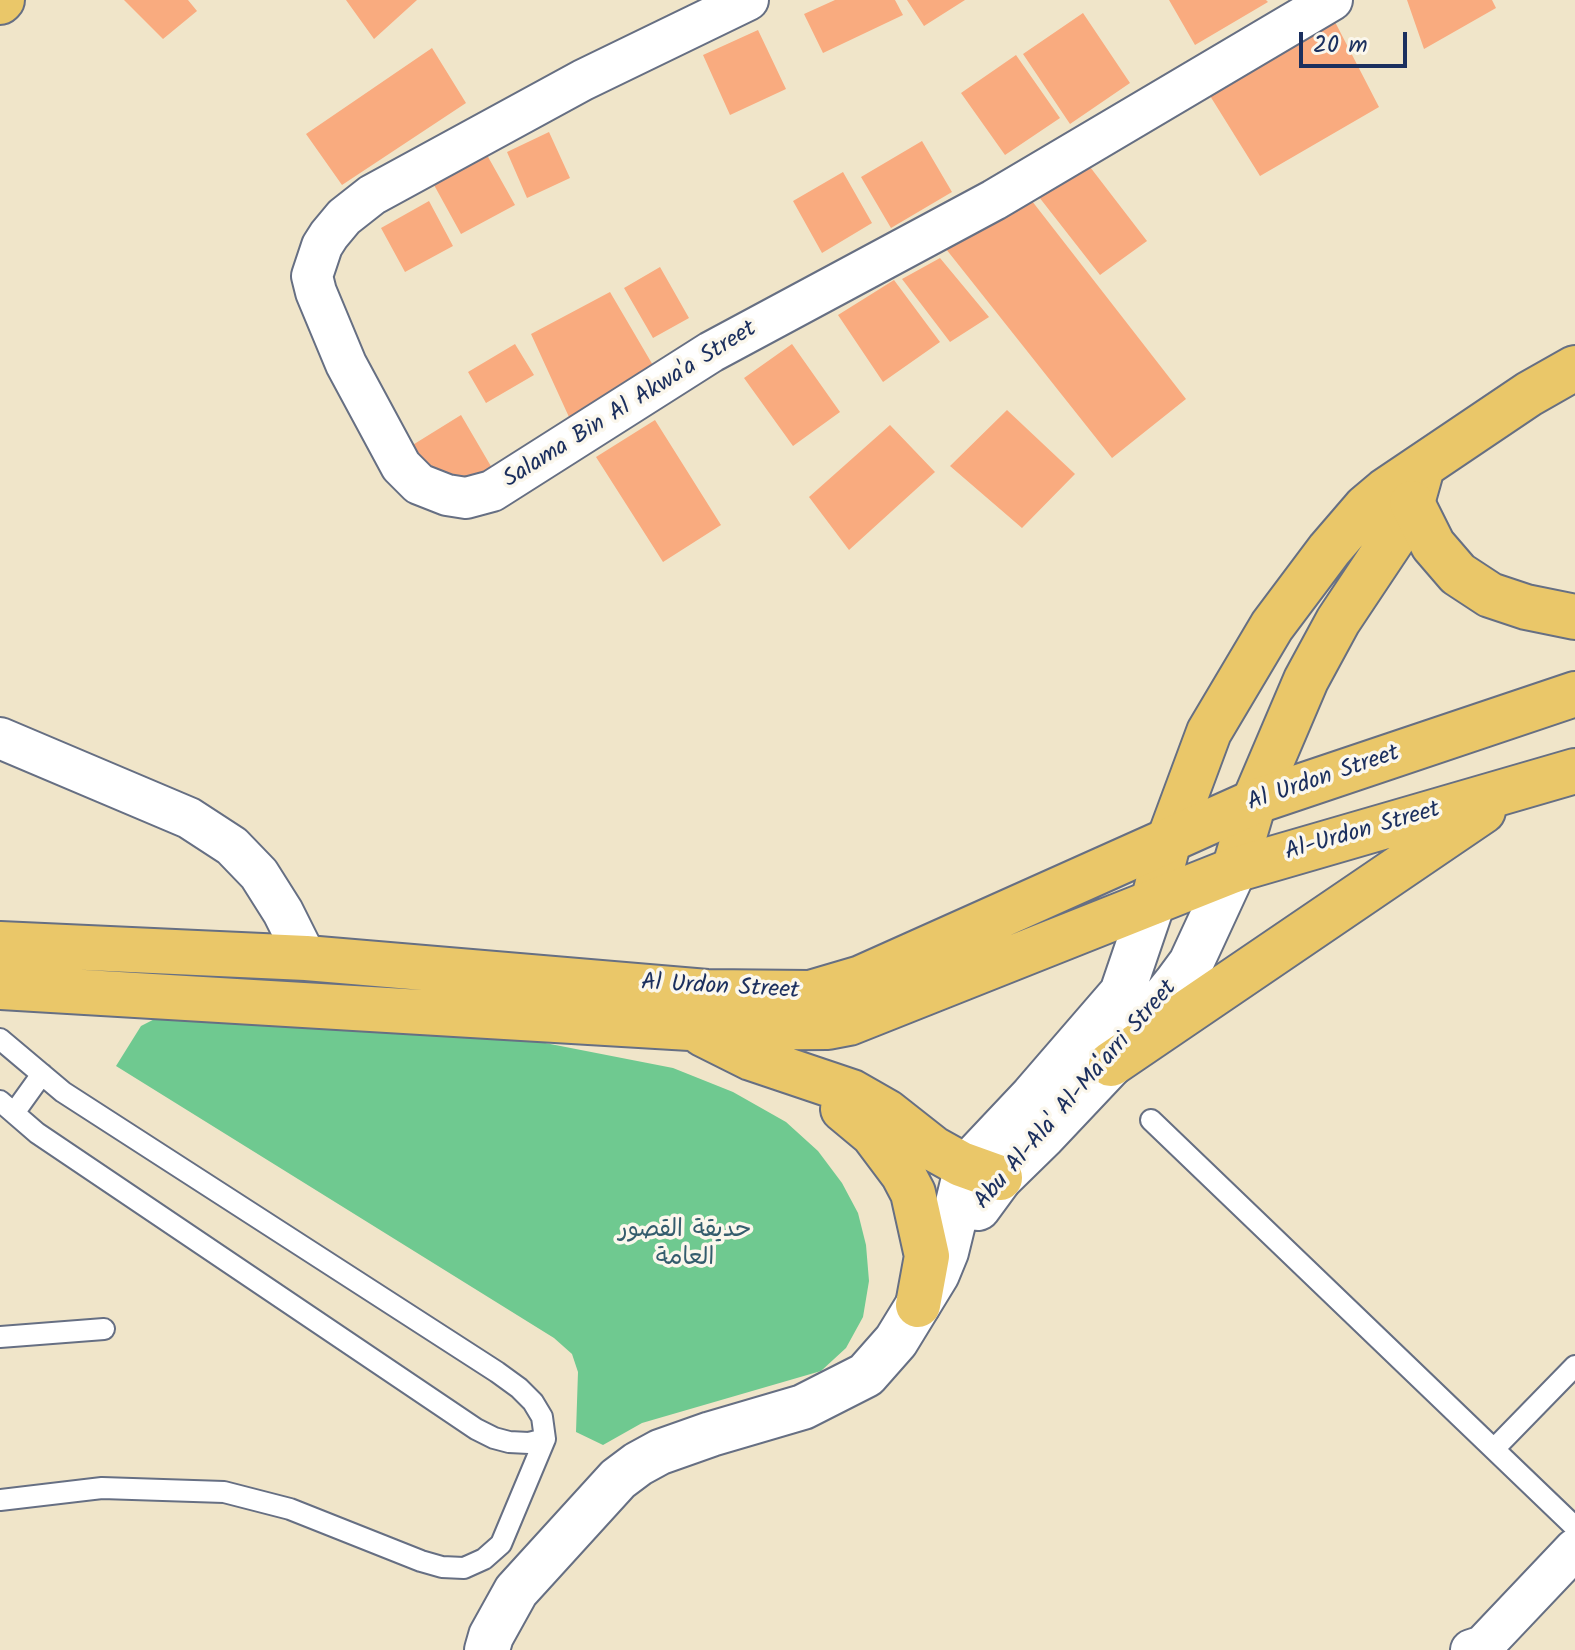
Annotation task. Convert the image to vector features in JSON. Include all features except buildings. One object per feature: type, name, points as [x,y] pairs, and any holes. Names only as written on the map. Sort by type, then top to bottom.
[{"type":"main road","name":"Abu Al-Ala' Al-Maʻarri Street","points":[[1153,902],[1169,840],[1209,732],[1272,626],[1329,550],[1366,507],[1418,484],[1529,394],[1575,368]]},
{"type":"main road","name":"Abu Al-Ala' Al-Maʻarri Street","points":[[1234,870],[1254,802],[1306,680],[1338,621],[1398,531],[1418,484]]},
{"type":"main road","points":[[1418,484],[1433,545],[1458,574],[1490,595],[1526,607],[1575,617]]},
{"type":"main road","name":"Al Urdon Street","points":[[0,944],[306,958],[707,992],[810,993],[861,978],[1254,802],[1575,694]]},
{"type":"main road","name":"Al-Urdon Street","points":[[1153,902],[1234,870],[1575,771]]},
{"type":"main road","points":[[1111,1064],[1518,788]]},
{"type":"main road","name":"Al Urdon Street","points":[[0,987],[690,1028],[828,1027],[849,1023],[1153,902]]},
{"type":"main road","points":[[690,1028],[751,1058],[852,1092],[887,1112],[934,1149],[983,1172]]},
{"type":"main road","points":[[809,1078],[873,1134],[913,1193],[927,1256],[918,1305]]},
{"type":"street","name":"Salama Bin Al Akwa'a Street","points":[[748,0],[583,80],[372,195],[344,217],[329,235],[312,276],[316,292],[346,364],[401,466],[419,484],[447,495],[466,498],[492,491],[711,352],[994,200],[1332,0]]},
{"type":"street","points":[[0,738],[189,818],[232,846],[259,874],[306,958]]},
{"type":"street","name":"Abu Al-Ala' Al-Maʻarri Street","points":[[983,1172],[1044,1135],[1111,1064],[1191,963],[1234,870]]},
{"type":"street","name":"Abu Al-Ala' Al-Maʻarri Street","points":[[487,1650],[491,1636],[516,1591],[618,1479],[638,1464],[660,1452],[803,1407],[866,1375],[896,1341],[937,1274],[983,1172],[1033,1096],[1122,993],[1153,902]]},
{"type":"street","points":[[1481,1649],[1575,1549]]},
{"type":"lane","points":[[0,1039],[63,1092],[519,1388],[542,1417],[545,1439],[501,1544],[484,1559],[464,1568],[442,1567],[421,1561],[290,1509],[224,1492],[102,1488],[0,1500]]},
{"type":"lane","points":[[42,1074],[7,1107],[37,1133],[476,1429],[509,1442],[529,1443],[545,1439]]},
{"type":"lane","points":[[1151,1120],[1575,1527]]},
{"type":"lane","points":[[0,1337],[104,1329]]},
{"type":"lane","points":[[1494,1449],[1575,1366]]},
{"type":"green space","name":"حديقة القصور العامة","points":[[178,1007],[540,1042],[673,1068],[733,1092],[786,1122],[818,1151],[842,1183],[858,1213],[866,1245],[869,1281],[863,1317],[846,1348],[821,1371],[642,1423],[603,1445],[576,1432],[578,1372],[572,1354],[554,1338],[116,1066],[141,1026]]}]
